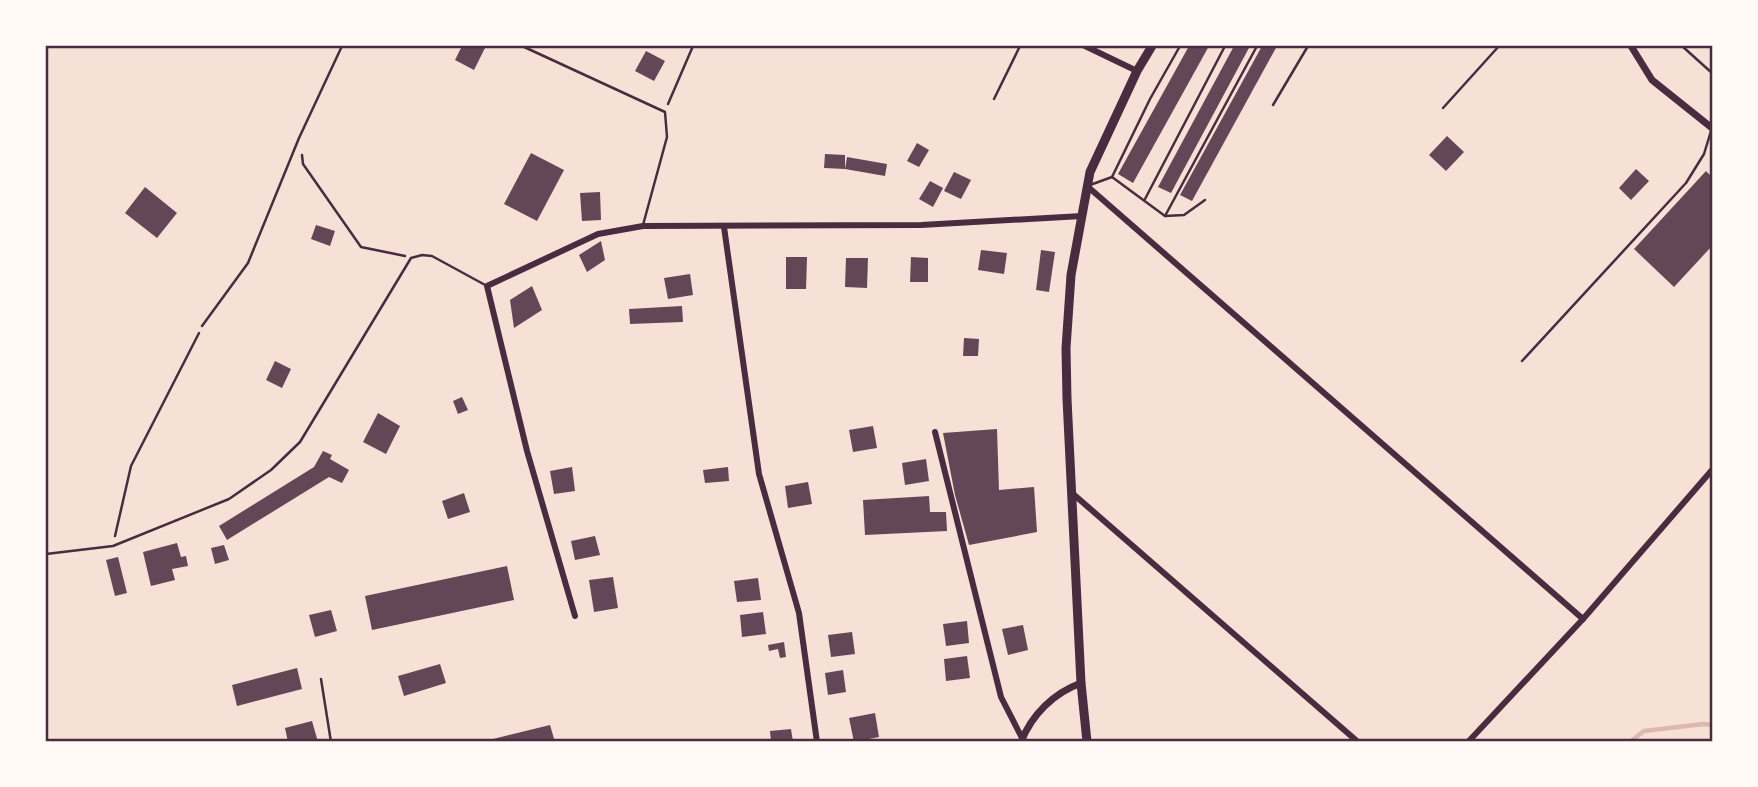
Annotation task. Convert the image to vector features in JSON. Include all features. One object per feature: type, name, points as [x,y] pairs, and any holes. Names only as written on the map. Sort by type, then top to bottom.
[{"type":"main road","points":[[1087,741],[1066,348],[1071,275],[1090,172],[1137,71],[1152,46]]},
{"type":"street","points":[[1085,46],[1137,71]]},
{"type":"street","points":[[1631,46],[1652,80],[1712,128]]},
{"type":"street","points":[[1087,187],[1583,619]]},
{"type":"street","points":[[575,616],[527,451],[487,286],[598,234],[643,226],[921,225],[1082,216]]},
{"type":"street","points":[[724,227],[759,474],[799,614],[817,741]]},
{"type":"street","points":[[935,432],[1001,697],[1022,740]]},
{"type":"street","points":[[1468,741],[1583,619],[1713,470]]},
{"type":"street","points":[[1072,493],[1358,741]]},
{"type":"street","points":[[1022,740],[1032,721],[1050,700],[1063,690],[1082,683]]},
{"type":"lane","points":[[202,326],[248,263],[299,138],[342,46]]},
{"type":"lane","points":[[522,46],[665,112],[667,136],[643,226]]},
{"type":"lane","points":[[994,99],[1020,46]]},
{"type":"lane","points":[[1087,187],[1112,177],[1150,99],[1180,46]]},
{"type":"lane","points":[[1146,200],[1225,46]]},
{"type":"lane","points":[[1165,216],[1257,46]]},
{"type":"lane","points":[[1273,105],[1308,46]]},
{"type":"lane","points":[[1443,108],[1499,46]]},
{"type":"lane","points":[[1682,46],[1713,74]]},
{"type":"lane","points":[[1522,361],[1686,183],[1704,154],[1712,128]]},
{"type":"lane","points":[[1112,177],[1165,216],[1184,215],[1205,200]]},
{"type":"lane","points":[[46,554],[113,546],[229,499],[271,470],[300,442],[411,258],[432,256],[487,286]]},
{"type":"lane","points":[[321,679],[331,741]]},
{"type":"path","points":[[665,112],[693,46]]},
{"type":"path","points":[[299,138],[303,164],[361,247],[411,258]]},
{"type":"path","points":[[113,546],[131,466],[202,326]]},
{"type":"building","points":[[462,46],[486,46],[474,70],[455,60]]},
{"type":"building","points":[[1189,46],[1209,46],[1133,183],[1118,174]]},
{"type":"building","points":[[1234,46],[1250,46],[1171,193],[1158,187]]},
{"type":"building","points":[[1262,46],[1277,46],[1192,201],[1180,195]]},
{"type":"building","points":[[646,51],[665,61],[654,81],[635,71]]},
{"type":"building","points":[[1447,136],[1464,152],[1446,171],[1429,155]]},
{"type":"building","points":[[917,143],[929,150],[919,167],[907,161]]},
{"type":"building","points":[[531,153],[564,170],[537,221],[504,204]]},
{"type":"building","points":[[825,154],[845,155],[845,169],[824,168]]},
{"type":"building","points":[[847,157],[887,164],[885,176],[845,169]]},
{"type":"building","points":[[1636,169],[1649,181],[1631,200],[1619,188]]},
{"type":"building","points":[[1706,171],[1712,177],[1712,246],[1674,287],[1634,249]]},
{"type":"building","points":[[954,172],[971,180],[961,199],[944,191]]},
{"type":"building","points":[[930,181],[943,188],[933,207],[919,199]]},
{"type":"building","points":[[145,187],[177,213],[157,238],[125,213]]},
{"type":"building","points":[[600,192],[601,220],[582,221],[580,193]]},
{"type":"building","points":[[316,225],[335,231],[330,246],[311,239]]},
{"type":"building","points":[[601,241],[605,260],[587,272],[579,255]]},
{"type":"building","points":[[981,250],[1007,253],[1004,274],[978,270]]},
{"type":"building","points":[[1041,250],[1055,252],[1049,292],[1036,290]]},
{"type":"building","points":[[786,257],[807,257],[806,289],[786,289]]},
{"type":"building","points":[[911,257],[928,258],[928,282],[910,282]]},
{"type":"building","points":[[846,258],[868,258],[867,288],[845,287]]},
{"type":"building","points":[[690,274],[693,295],[668,299],[664,278]]},
{"type":"building","points":[[532,286],[542,310],[514,328],[510,300]]},
{"type":"building","points":[[682,306],[683,322],[630,324],[629,309]]},
{"type":"building","points":[[964,338],[979,339],[978,356],[963,356]]},
{"type":"building","points":[[275,361],[291,369],[282,388],[266,380]]},
{"type":"building","points":[[462,397],[468,410],[458,414],[453,401]]},
{"type":"building","points":[[378,413],[400,426],[386,454],[363,442]]},
{"type":"building","points":[[873,426],[877,448],[853,452],[849,430]]},
{"type":"building","points":[[997,429],[999,490],[1034,487],[1037,532],[969,545],[955,495],[943,433]]},
{"type":"building","points":[[323,451],[332,455],[330,459],[349,470],[342,483],[329,477],[227,540],[219,526],[314,467]]},
{"type":"building","points":[[926,459],[929,481],[905,485],[902,463]]},
{"type":"building","points":[[572,467],[575,491],[554,494],[550,471]]},
{"type":"building","points":[[728,467],[729,481],[705,483],[703,470]]},
{"type":"building","points":[[808,482],[812,504],[788,508],[785,486]]},
{"type":"building","points":[[464,493],[470,512],[448,519],[442,501]]},
{"type":"building","points":[[929,496],[930,512],[946,512],[947,531],[865,535],[863,500]]},
{"type":"building","points":[[595,536],[600,555],[575,560],[571,541]]},
{"type":"building","points":[[177,543],[181,557],[186,556],[188,566],[172,569],[175,580],[151,586],[143,552]]},
{"type":"building","points":[[224,545],[229,560],[215,564],[211,548]]},
{"type":"building","points":[[118,557],[127,593],[115,596],[106,560]]},
{"type":"building","points":[[507,566],[514,600],[372,630],[365,596]]},
{"type":"building","points":[[613,577],[618,608],[594,612],[589,580]]},
{"type":"building","points":[[758,578],[761,600],[737,602],[734,581]]},
{"type":"building","points":[[331,610],[337,631],[315,637],[309,615]]},
{"type":"building","points":[[763,612],[766,634],[742,637],[740,615]]},
{"type":"building","points":[[967,621],[969,643],[946,646],[943,624]]},
{"type":"building","points":[[1023,625],[1028,650],[1008,655],[1002,629]]},
{"type":"building","points":[[852,632],[855,654],[831,657],[828,635]]},
{"type":"building","points":[[784,642],[786,657],[780,658],[778,649],[769,651],[768,645]]},
{"type":"building","points":[[967,656],[970,678],[946,681],[944,659]]},
{"type":"building","points":[[440,664],[446,683],[404,696],[398,676]]},
{"type":"building","points":[[297,668],[302,689],[237,706],[232,685]]},
{"type":"building","points":[[843,670],[846,692],[828,695],[825,673]]},
{"type":"building","points":[[875,713],[879,737],[854,742],[849,718]]},
{"type":"building","points":[[312,721],[318,742],[288,742],[285,728]]},
{"type":"building","points":[[550,725],[555,742],[485,741]]},
{"type":"building","points":[[791,729],[793,742],[771,742],[770,731]]},
{"type":"waterway","points":[[1630,742],[1644,731],[1712,725]]}]
